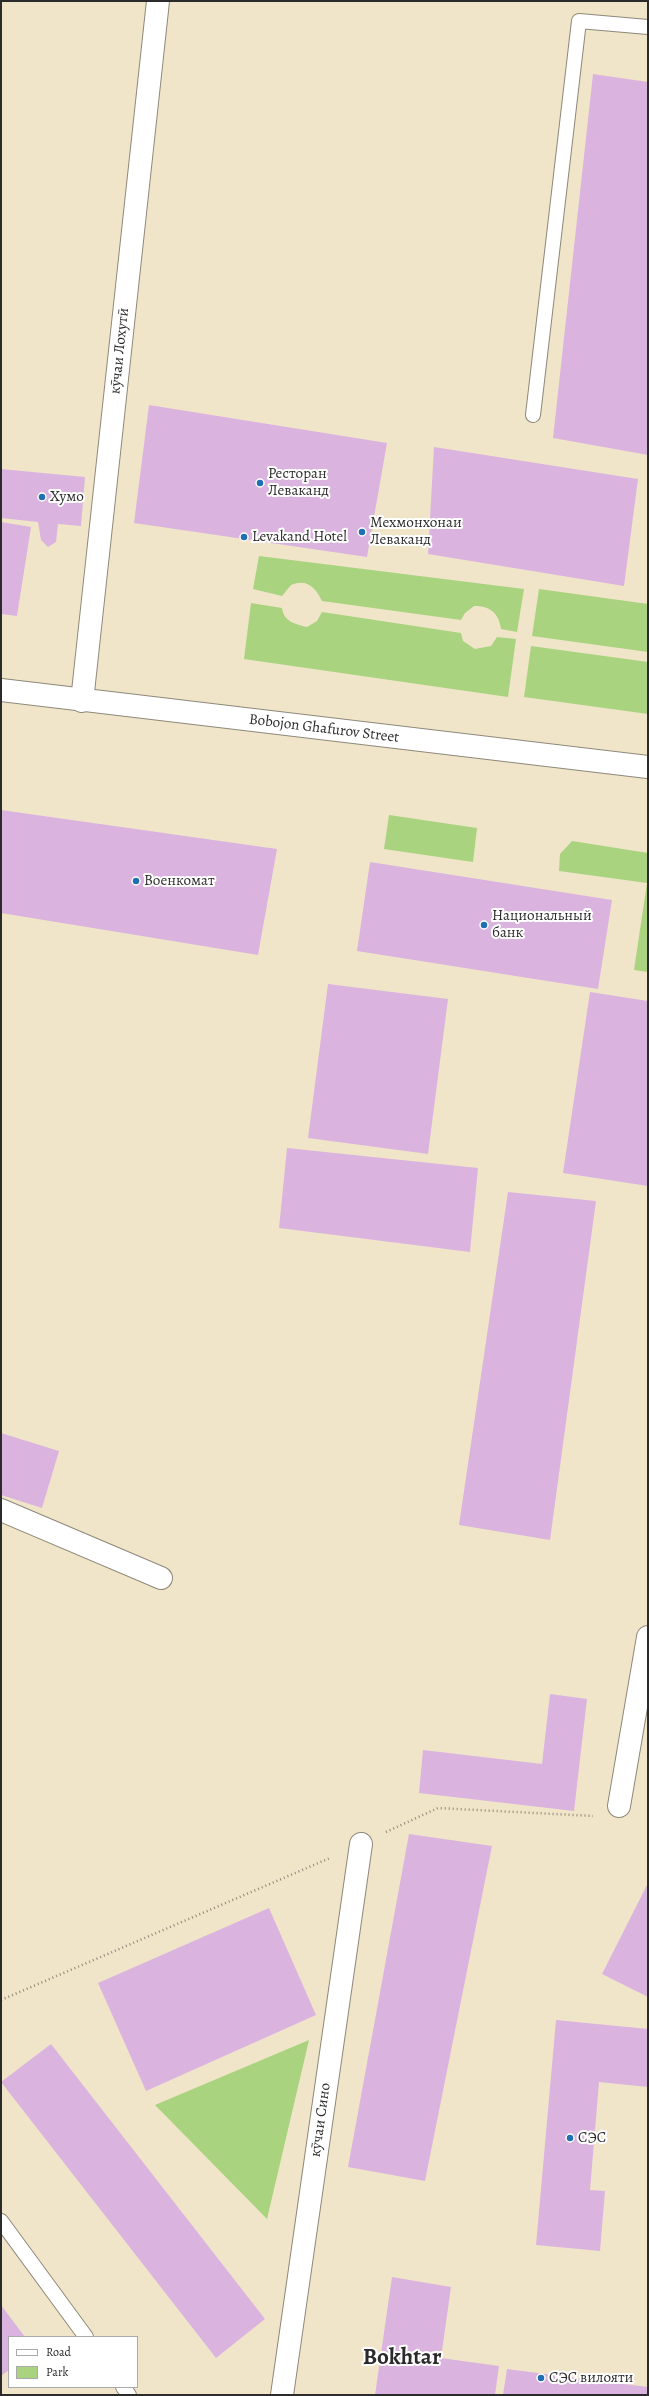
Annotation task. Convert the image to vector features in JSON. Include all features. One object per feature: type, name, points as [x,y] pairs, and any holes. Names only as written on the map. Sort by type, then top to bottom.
[{"type":"street","name":"кӯчаи Лохутӣ","points":[[82,701],[158,1]]},
{"type":"street","name":"Bobojon Ghafurov Street","points":[[1,690],[82,701],[648,767]]},
{"type":"street","points":[[1,1510],[161,1578]]},
{"type":"street","points":[[619,1806],[648,1637]]},
{"type":"street","name":"кӯчаи Сино","points":[[282,2395],[361,1844]]},
{"type":"lane","points":[[533,415],[579,20],[648,27]]},
{"type":"lane","points":[[1,2222],[85,2336]]},
{"type":"path","points":[[1,2000],[361,1844],[438,1808],[599,1816],[619,1806]]},
{"type":"green space","points":[[259,556],[524,589],[517,632],[501,629],[496,615],[489,609],[480,606],[474,606],[465,613],[461,620],[322,601],[314,588],[302,583],[291,585],[282,596],[253,589]]},
{"type":"green space","points":[[539,589],[648,604],[648,652],[532,636]]},
{"type":"green space","points":[[251,603],[282,608],[283,613],[291,622],[307,627],[317,621],[322,612],[461,633],[463,641],[475,649],[491,646],[497,637],[516,639],[508,697],[244,659]]},
{"type":"green space","points":[[531,646],[648,662],[648,714],[524,697]]},
{"type":"green space","points":[[389,815],[477,828],[473,862],[384,849]]},
{"type":"green space","points":[[572,841],[648,853],[648,972],[634,970],[647,883],[559,871],[560,854]]},
{"type":"green space","points":[[309,2040],[267,2219],[155,2105]]},
{"type":"building","points":[[593,74],[648,82],[648,455],[553,438]]},
{"type":"building","name":"Ресторан Леваканд","points":[[149,405],[387,443],[367,557],[134,523]]},
{"type":"building","points":[[434,447],[638,479],[624,586],[428,554]]},
{"type":"building","name":"Хумо","points":[[1,469],[85,477],[81,526],[58,524],[56,542],[48,547],[41,540],[38,522],[1,518]]},
{"type":"building","points":[[1,522],[31,527],[17,616],[1,614]]},
{"type":"building","name":"Военкомат","points":[[1,810],[277,849],[258,955],[1,913]]},
{"type":"building","name":"Национальный банк","points":[[370,862],[612,900],[598,989],[357,951]]},
{"type":"building","points":[[328,984],[448,999],[428,1154],[308,1138]]},
{"type":"building","points":[[590,992],[648,1001],[648,1186],[563,1173]]},
{"type":"building","points":[[287,1148],[478,1168],[470,1252],[279,1228]]},
{"type":"building","points":[[508,1192],[596,1201],[550,1540],[459,1525]]},
{"type":"building","points":[[1,1433],[59,1451],[42,1508],[1,1495]]},
{"type":"building","points":[[550,1694],[587,1699],[574,1811],[419,1793],[423,1750],[542,1764]]},
{"type":"building","points":[[409,1834],[492,1846],[425,2181],[348,2167]]},
{"type":"building","points":[[648,1883],[648,1997],[602,1974]]},
{"type":"building","points":[[269,1908],[316,2015],[146,2091],[98,1983]]},
{"type":"building","name":"СЭС","points":[[556,2020],[648,2029],[648,2087],[599,2082],[590,2190],[605,2191],[600,2251],[536,2245]]},
{"type":"building","points":[[51,2044],[265,2319],[216,2358],[1,2082]]},
{"type":"building","points":[[392,2277],[451,2287],[441,2358],[499,2366],[495,2395],[375,2395]]},
{"type":"building","points":[[1,2305],[24,2336],[8,2336],[8,2371],[1,2376]]},
{"type":"building","name":"СЭС вилояти","points":[[507,2369],[648,2387],[648,2395],[503,2395]]},
{"type":"place","name":"Ресторан Леваканд","points":[[260,483]]},
{"type":"place","name":"Хумо","points":[[42,497]]},
{"type":"place","name":"Мехмонхонаи Леваканд","points":[[362,532]]},
{"type":"place","name":"Levakand Hotel","points":[[244,537]]},
{"type":"place","name":"Военкомат","points":[[136,881]]},
{"type":"place","name":"Национальный банк","points":[[484,925]]},
{"type":"place","name":"СЭС","points":[[570,2138]]},
{"type":"place","name":"СЭС вилояти","points":[[541,2378]]},
{"type":"district","name":"Bokhtar","points":[[402,2358]]}]
